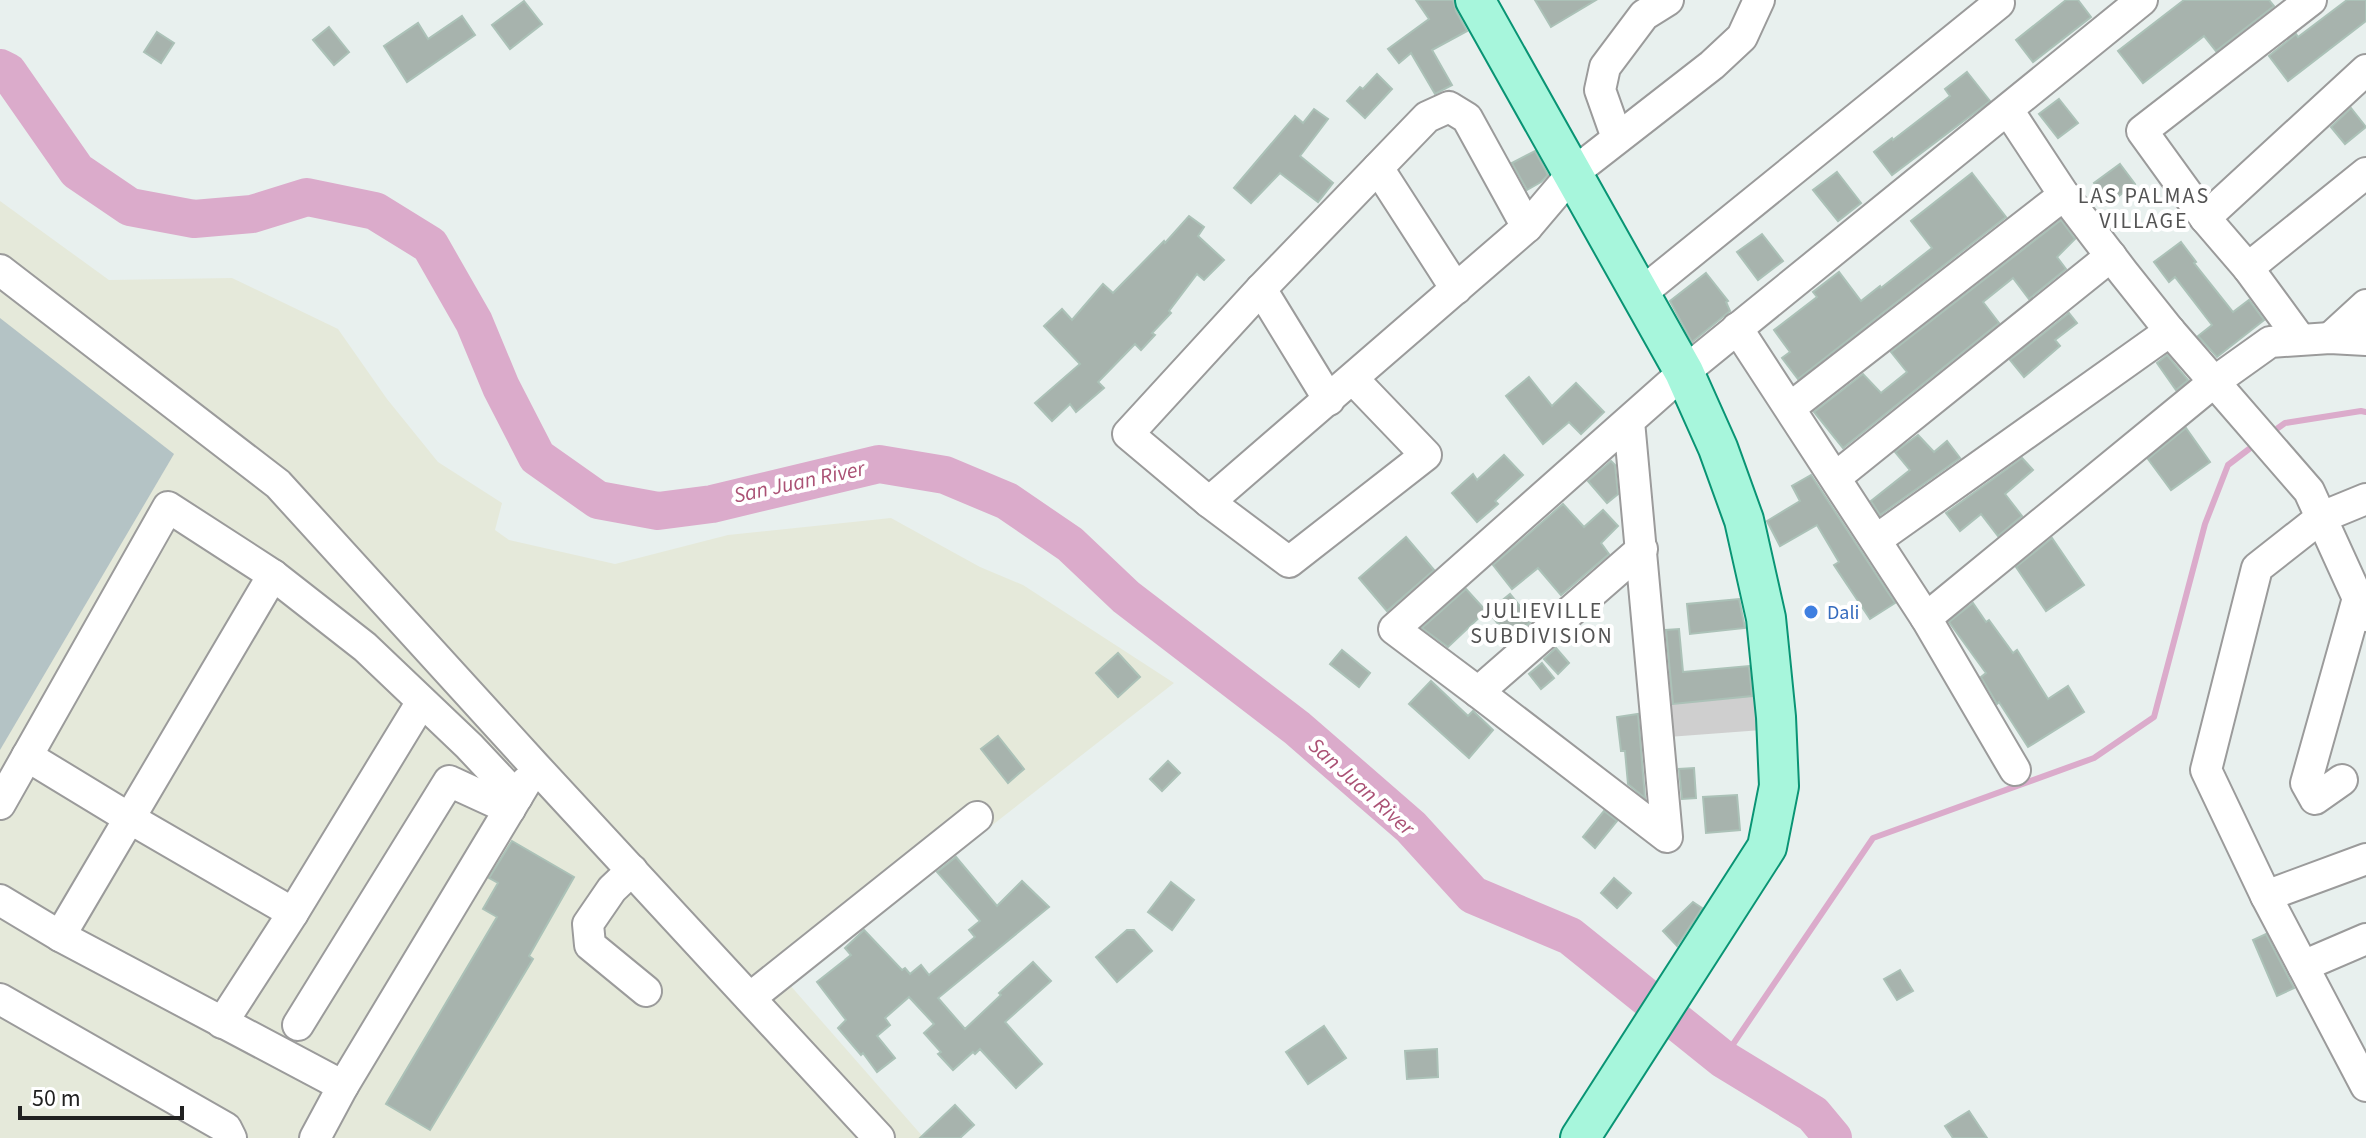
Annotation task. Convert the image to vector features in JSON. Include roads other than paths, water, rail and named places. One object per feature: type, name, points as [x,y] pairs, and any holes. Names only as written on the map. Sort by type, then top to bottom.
[{"type":"main road","points":[[1475,0],[1684,372],[1718,448],[1744,520],[1766,618],[1776,717],[1779,786],[1767,847],[1580,1138]]},
{"type":"street","points":[[1617,138],[1600,90],[1605,67],[1644,15],[1668,0]]},
{"type":"street","points":[[1209,502],[1527,227],[1572,174],[1712,65],[1742,37],[1759,0]]},
{"type":"street","points":[[1640,294],[1999,3],[1996,0]]},
{"type":"street","points":[[1629,421],[1667,837],[1394,629],[1684,372],[2142,0]]},
{"type":"street","points":[[2300,339],[2248,268],[2205,218],[2142,131],[2311,0]]},
{"type":"street","points":[[2205,218],[2366,70]]},
{"type":"street","points":[[1353,379],[1426,455],[1289,562],[1209,502],[1128,434],[1261,289],[1427,117],[1449,107],[1467,118],[1527,227]]},
{"type":"street","points":[[2008,110],[2064,195],[2111,256],[2170,331],[2309,491],[2322,517],[2362,607],[2306,783],[2315,799],[2342,780]]},
{"type":"street","points":[[1378,168],[1456,289]]},
{"type":"street","points":[[2248,268],[2366,173]]},
{"type":"street","points":[[1791,407],[2064,195]]},
{"type":"street","points":[[1836,477],[2111,256]]},
{"type":"street","points":[[0,270],[278,484],[879,1138]]},
{"type":"street","points":[[1261,289],[1329,400]]},
{"type":"street","points":[[2330,338],[2366,305]]},
{"type":"street","points":[[1737,328],[1926,618],[2015,770]]},
{"type":"street","points":[[1876,540],[2170,331]]},
{"type":"street","points":[[1926,618],[2214,382],[2270,342],[2330,338],[2366,340]]},
{"type":"street","points":[[2366,499],[2322,517],[2257,568],[2206,770],[2266,896],[2366,1086]]},
{"type":"street","points":[[0,804],[168,507],[273,575],[365,647],[469,746],[513,803]]},
{"type":"street","points":[[1478,692],[1642,549]]},
{"type":"street","points":[[60,936],[273,575]]},
{"type":"street","points":[[222,1023],[421,703]]},
{"type":"street","points":[[27,756],[293,913]]},
{"type":"street","points":[[315,1138],[535,766]]},
{"type":"street","points":[[287,1042],[449,781],[513,803]]},
{"type":"street","points":[[750,998],[977,817]]},
{"type":"street","points":[[2266,896],[2366,859]]},
{"type":"street","points":[[632,870],[612,889],[588,924],[590,945],[646,991]]},
{"type":"street","points":[[0,900],[60,936],[222,1023],[287,1042],[343,1086]]},
{"type":"street","points":[[2303,966],[2366,939]]},
{"type":"street","points":[[0,999],[226,1128],[231,1138]]},
{"type":"waterway","name":"San Juan River","points":[[0,68],[8,72],[77,171],[130,207],[194,219],[252,214],[307,197],[375,211],[430,245],[474,322],[501,387],[537,457],[598,500],[658,511],[712,504],[879,464],[945,475],[1007,501],[1070,544],[1126,597],[1297,728],[1411,827],[1473,895],[1570,936],[1723,1059],[1813,1114],[1833,1138]]},
{"type":"waterway","points":[[2278,428],[2285,423],[2366,412]]},
{"type":"waterway","points":[[1723,1059],[1873,838],[2094,758],[2154,717],[2205,524],[2228,465],[2249,449]]},
{"type":"place","name":"Dali","points":[[1811,612]]},
{"type":"district","name":"LAS PALMAS VILLAGE","points":[[2144,208]]},
{"type":"district","name":"JULIEVILLE SUBDIVISION","points":[[1542,622]]}]
